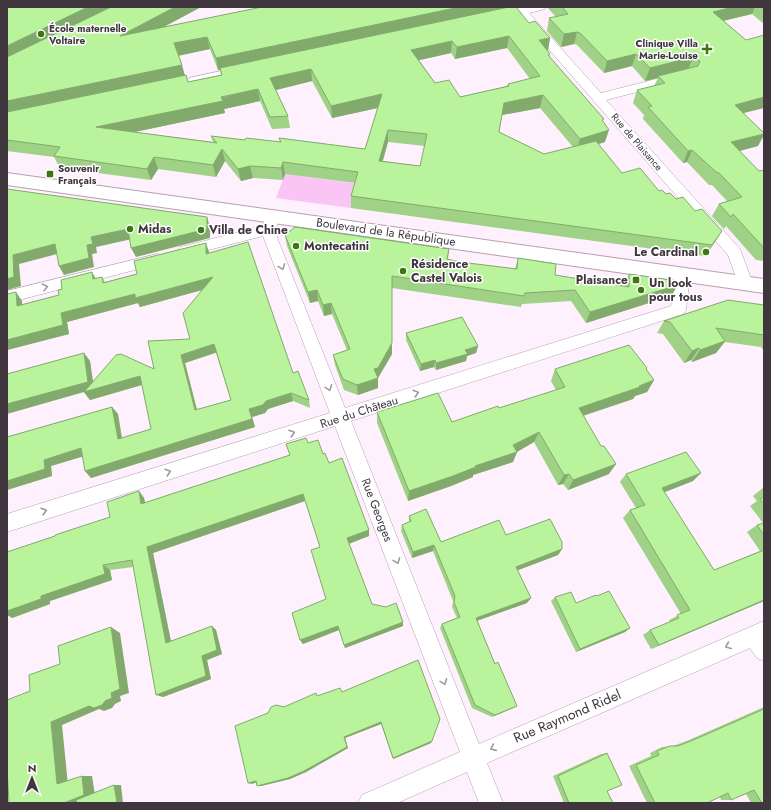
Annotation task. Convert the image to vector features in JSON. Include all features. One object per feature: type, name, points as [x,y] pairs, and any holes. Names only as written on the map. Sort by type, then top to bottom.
[{"type":"main road","name":"Boulevard de la République","points":[[7,179],[271,223],[764,286]]},
{"type":"street","points":[[486,19],[520,9],[541,7]]},
{"type":"street","name":"Rue de Plaisance","points":[[520,9],[735,253],[746,284]]},
{"type":"street","points":[[185,82],[254,68]]},
{"type":"street","points":[[598,98],[688,75]]},
{"type":"street","points":[[7,297],[171,255],[271,223]]},
{"type":"street","name":"Rue Georges","points":[[271,223],[341,418],[491,803]]},
{"type":"street","name":"Rue du Château","points":[[7,523],[678,310],[683,275]]},
{"type":"street","name":"Rue Raymond Ridel","points":[[370,803],[473,757],[761,639]]},
{"type":"shaded area","points":[[285,174],[359,184],[351,208],[276,198]]},
{"type":"building","points":[[7,7],[88,7],[7,46]]},
{"type":"building","points":[[111,7],[175,7],[120,36],[262,7],[460,7],[216,58],[207,37],[174,43],[182,65],[7,101],[7,57]]},
{"type":"building","points":[[509,7],[516,7],[529,23],[535,21],[550,38],[539,40],[550,54],[548,55],[604,119],[602,120],[609,130],[580,139],[543,95],[504,103],[499,132],[544,154],[596,141],[622,173],[640,168],[659,191],[662,190],[666,194],[670,193],[676,199],[683,197],[695,211],[702,209],[722,231],[712,245],[351,196],[358,172],[283,162],[281,168],[250,166],[238,169],[222,149],[213,165],[154,157],[147,169],[54,156],[60,147],[7,140],[7,112],[186,75],[188,82],[222,75],[220,68]],"holes":[[[509,36],[540,76],[508,84],[509,86],[460,97],[449,80],[435,83],[411,50],[452,41],[457,47]],[[311,69],[331,106],[382,94],[365,149],[279,138],[281,142],[211,136],[217,143],[96,127],[223,101],[221,97],[258,89],[270,117],[288,116],[270,78]],[[388,130],[427,134],[420,166],[379,161]]]},
{"type":"building","points":[[562,7],[733,7],[713,12],[746,40],[764,35],[764,97],[735,105],[764,134],[731,142],[759,171],[764,170],[764,248],[733,214],[731,217],[719,204],[742,197],[719,173],[692,150],[688,151],[648,107],[652,106],[637,90],[665,83],[658,76],[698,66],[700,61],[693,57],[650,68],[636,54],[607,61],[580,33],[564,34],[549,18],[568,14]]},
{"type":"building","points":[[7,189],[207,217],[207,229],[131,248],[128,229],[91,237],[93,244],[87,245],[89,258],[59,266],[55,244],[13,255],[14,277],[7,279]]},
{"type":"building","points":[[295,227],[449,249],[447,259],[460,262],[517,269],[518,258],[556,264],[555,275],[629,287],[629,274],[678,281],[678,285],[590,312],[575,290],[525,293],[524,296],[392,276],[392,343],[378,368],[374,369],[378,378],[357,385],[343,379],[333,355],[350,349],[331,303],[323,305],[317,290],[308,292],[285,235]]},
{"type":"building","points":[[248,242],[293,373],[298,371],[309,400],[291,393],[266,401],[263,405],[249,409],[252,419],[85,471],[81,448],[44,460],[45,469],[7,481],[7,437],[112,407],[118,439],[151,429],[140,376],[84,392],[116,355],[121,354],[154,369],[148,341],[190,339],[183,313],[213,277],[135,298],[135,294],[61,313],[63,325],[7,340],[7,294],[16,292],[17,306],[59,295],[58,290],[62,289],[61,280],[92,272],[93,279],[102,277],[103,283],[137,274],[134,261],[206,243],[206,254]],"holes":[[[214,344],[231,400],[195,410],[181,355]]]},
{"type":"building","points":[[728,300],[764,305],[764,335],[716,328],[725,341],[700,350],[699,348],[692,351],[670,322],[664,321]]},
{"type":"building","points":[[462,317],[478,346],[465,350],[468,354],[436,363],[435,360],[421,364],[406,333]]},
{"type":"building","points":[[629,345],[647,368],[646,369],[654,380],[639,386],[640,387],[579,408],[601,446],[604,446],[616,464],[573,480],[569,474],[564,475],[539,432],[513,445],[517,452],[409,491],[377,412],[438,393],[452,422],[498,406],[499,408],[565,387],[555,369]]},
{"type":"building","points":[[84,353],[88,382],[7,404],[7,374]]},
{"type":"building","points":[[306,438],[308,443],[318,440],[323,454],[325,453],[329,463],[342,458],[369,530],[347,538],[372,604],[386,607],[396,603],[403,622],[344,645],[338,626],[300,640],[292,613],[326,599],[311,550],[320,547],[303,494],[147,547],[166,643],[212,626],[217,650],[202,656],[206,676],[156,695],[132,560],[103,565],[105,574],[41,596],[41,599],[7,611],[7,552],[110,517],[107,502],[139,491],[141,504],[290,455],[286,444]]},
{"type":"building","points":[[686,452],[701,473],[662,488],[714,570],[764,550],[764,600],[659,645],[650,630],[679,618],[677,615],[690,610],[630,510],[645,505],[626,474]]},
{"type":"building","points":[[764,497],[764,504],[760,499]]},
{"type":"building","points":[[426,509],[441,542],[499,520],[506,535],[550,519],[562,542],[562,549],[516,567],[531,598],[476,618],[495,664],[498,662],[517,706],[495,715],[475,705],[442,624],[460,617],[454,602],[455,596],[434,545],[413,552],[402,525],[411,521],[409,516]]},
{"type":"building","points":[[764,523],[764,535],[757,525]]},
{"type":"building","points":[[609,591],[630,628],[580,649],[555,597],[571,592],[576,603]]},
{"type":"building","points":[[111,627],[120,689],[111,693],[112,698],[105,701],[102,705],[94,708],[89,706],[51,722],[57,784],[82,776],[84,795],[64,803],[9,803],[7,768],[7,700],[30,691],[29,675],[60,664],[58,646]]},
{"type":"building","points":[[418,660],[440,719],[432,741],[393,758],[381,722],[344,737],[347,747],[304,771],[288,778],[257,786],[256,781],[248,783],[235,726],[268,713],[271,707],[276,705],[284,707],[316,693],[317,696],[340,688],[342,692]]},
{"type":"building","points":[[764,709],[764,802],[762,803],[754,790],[731,800],[728,793],[707,803],[655,803],[636,765],[659,755],[657,751],[670,746],[678,746]]},
{"type":"building","points":[[607,753],[622,785],[607,791],[613,803],[569,803],[558,776]]},
{"type":"building","points":[[114,785],[117,803],[77,803],[76,800]]},
{"type":"place","name":"École maternelle Voltaire","points":[[41,34]]},
{"type":"place","name":"Clinique Villa Marie-Louise","points":[[707,49]]},
{"type":"place","name":"Souvenir Français","points":[[50,174]]},
{"type":"place","name":"Midas","points":[[130,229]]},
{"type":"place","name":"Villa de Chine","points":[[201,230]]},
{"type":"place","name":"Montecatini","points":[[296,246]]},
{"type":"place","name":"Le Cardinal","points":[[706,252]]},
{"type":"place","name":"Résidence Castel Valois","points":[[403,271]]},
{"type":"place","name":"Plaisance","points":[[636,280]]},
{"type":"place","name":"Un look pour tous","points":[[641,290]]}]
